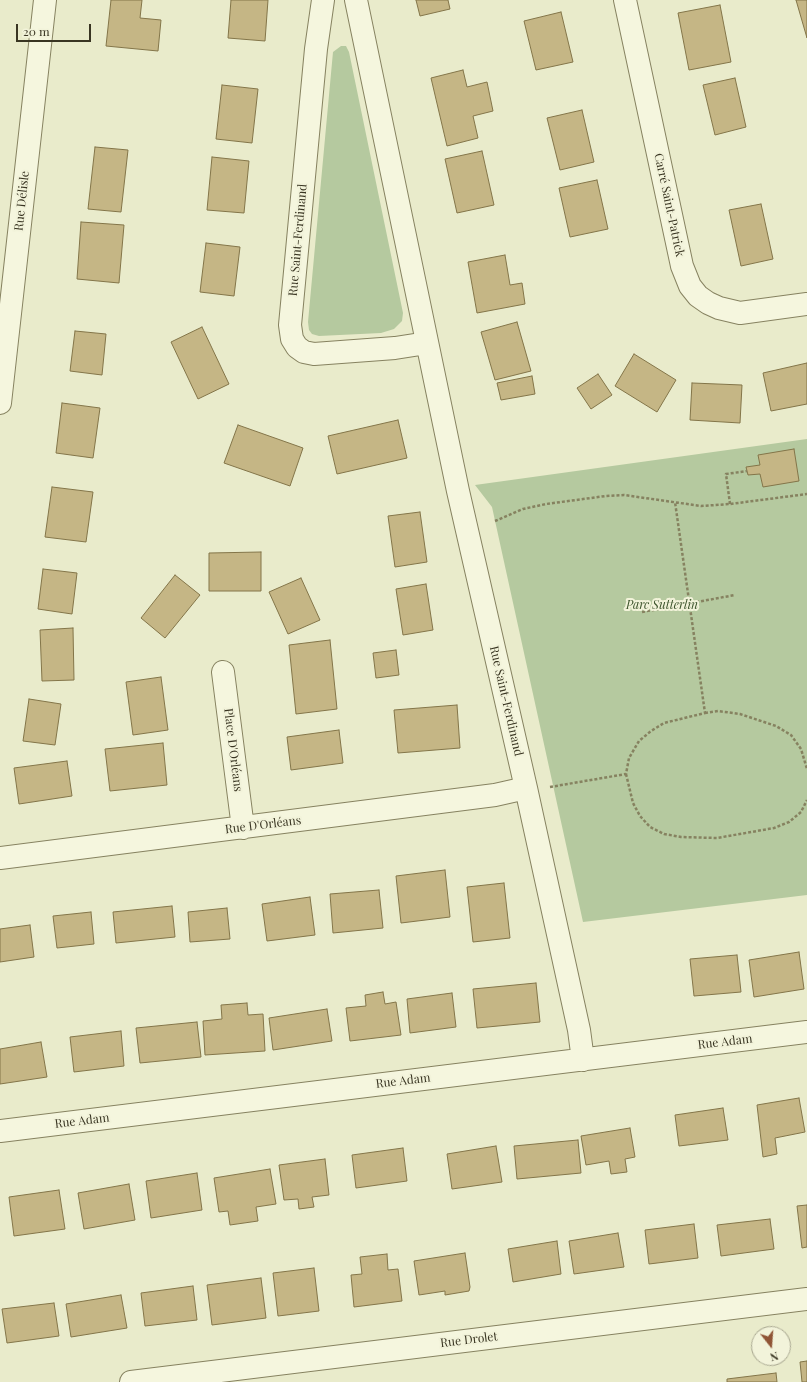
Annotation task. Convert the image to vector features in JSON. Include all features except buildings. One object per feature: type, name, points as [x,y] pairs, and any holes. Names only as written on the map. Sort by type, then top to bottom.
[{"type":"street","name":"Rue Délisle","points":[[0,403],[45,0]]},
{"type":"street","name":"Rue Saint-Ferdinand","points":[[322,0],[315,57],[292,309],[290,332],[292,339],[297,347],[304,352],[314,354],[395,348],[427,343]]},
{"type":"street","name":"Rue Saint-Ferdinand","points":[[356,0],[460,498],[579,1030],[583,1060]]},
{"type":"street","name":"Carré Saint-Patrick","points":[[626,0],[682,266],[690,286],[698,296],[708,303],[719,308],[740,313],[807,304]]},
{"type":"street","name":"Place D'Orléans","points":[[223,672],[243,828]]},
{"type":"street","name":"Rue D'Orléans","points":[[0,858],[495,795],[526,788]]},
{"type":"street","name":"Rue Adam","points":[[0,1131],[807,1032]]},
{"type":"street","name":"Rue Drolet","points":[[131,1382],[807,1299]]},
{"type":"path","points":[[730,504],[726,474],[747,471]]},
{"type":"path","points":[[495,521],[523,509],[574,499],[624,495],[701,506],[730,504],[807,494]]},
{"type":"path","points":[[675,502],[705,713]]},
{"type":"path","points":[[642,612],[735,596]]},
{"type":"path","points":[[807,769],[801,749],[791,735],[776,726],[740,714],[718,711],[664,723],[651,731],[639,741],[629,758],[626,774],[633,803],[640,816],[650,827],[664,834],[681,837],[716,838],[774,828],[789,822],[801,812],[807,800]]},
{"type":"path","points":[[526,788],[555,787],[626,774]]},
{"type":"green space","points":[[341,46],[346,46],[349,52],[403,313],[402,321],[394,329],[381,333],[319,336],[312,334],[309,330],[308,322],[333,52]]},
{"type":"green space","name":"Parc Sutterlin","points":[[807,439],[807,895],[583,922],[492,507],[475,485]]}]
